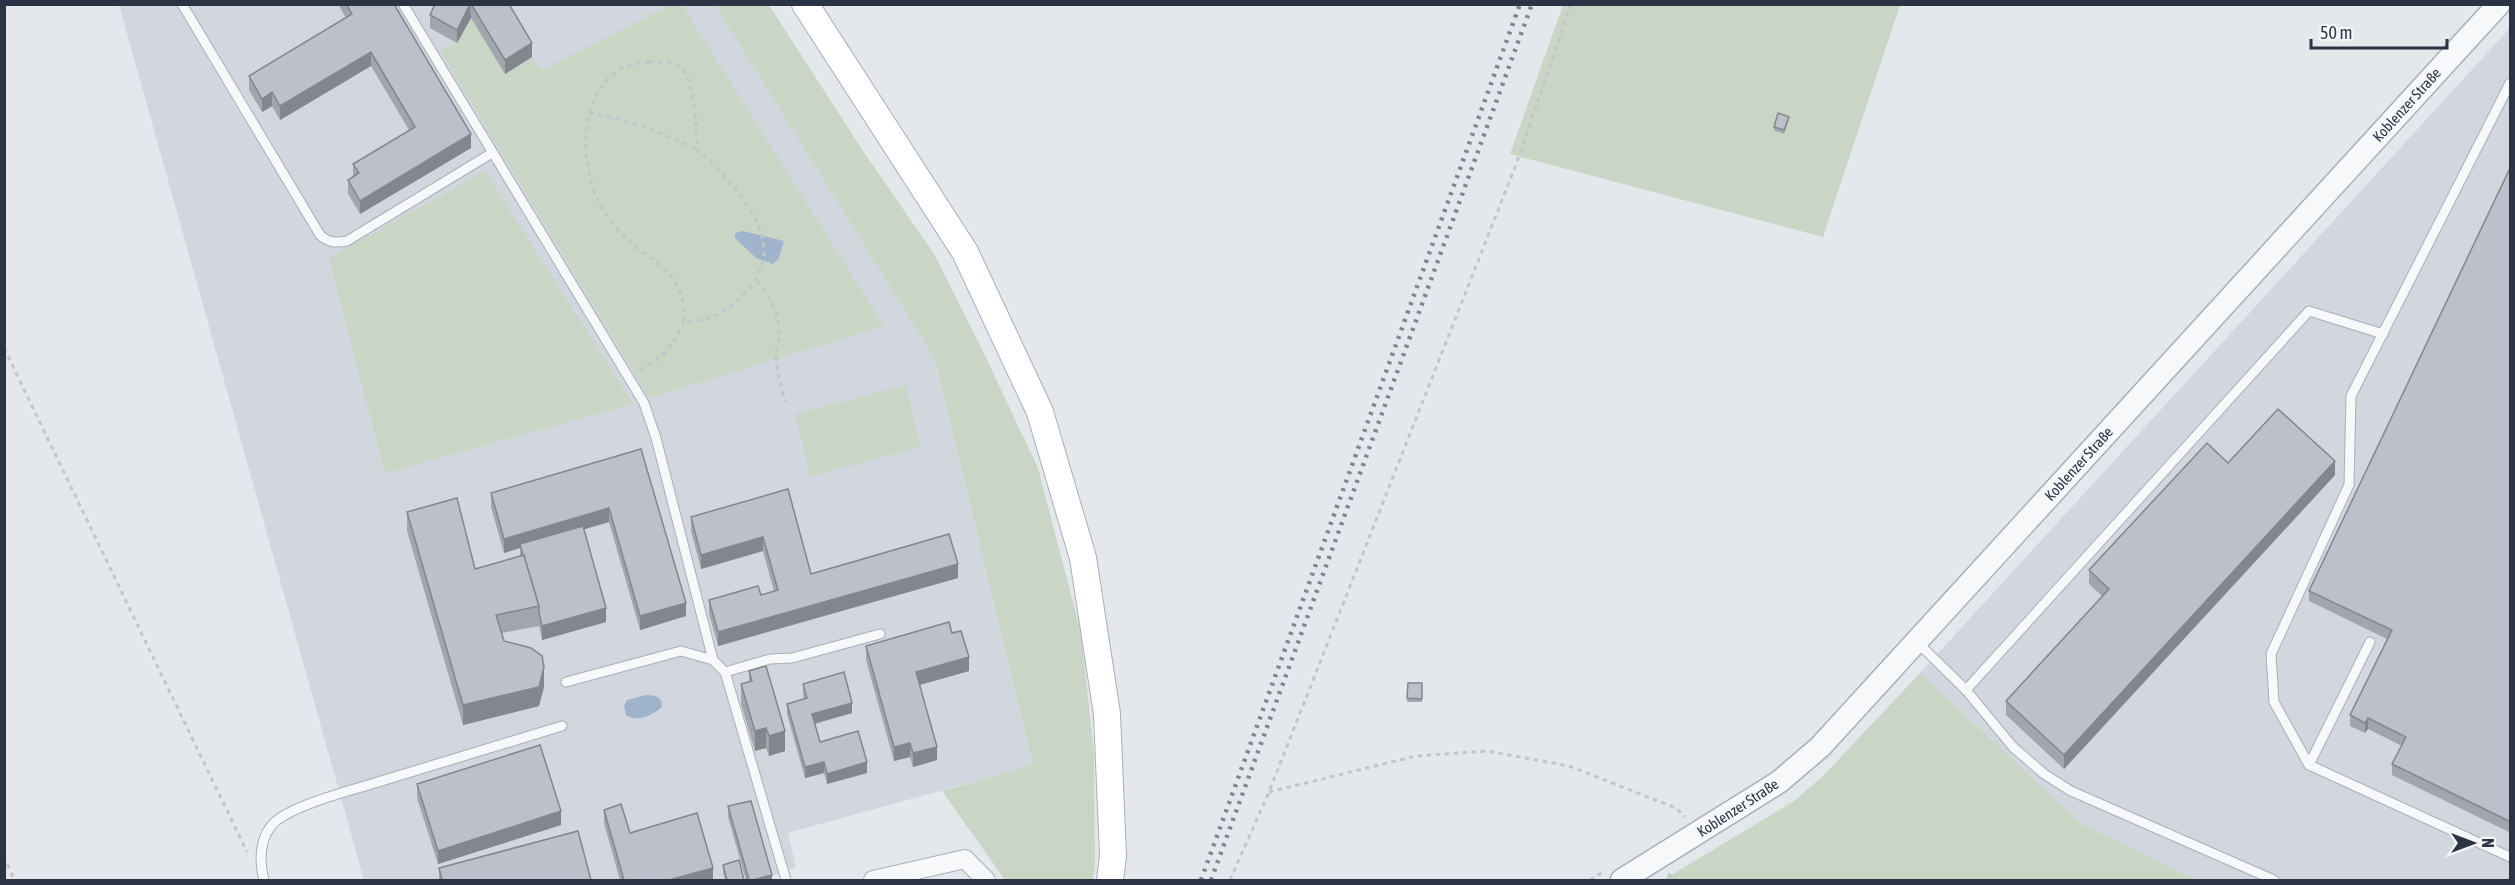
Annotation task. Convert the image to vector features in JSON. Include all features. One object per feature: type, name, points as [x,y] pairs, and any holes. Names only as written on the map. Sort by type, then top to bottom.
[{"type":"main road","points":[[805,4],[965,252],[1040,412],[1083,558],[1107,714],[1113,856],[1110,880]]},
{"type":"street","name":"Koblenzer Straße","points":[[1615,875],[1779,782],[1820,747],[2499,4]]},
{"type":"street","points":[[873,880],[965,859],[986,880]]},
{"type":"lane","points":[[182,4],[320,235],[327,241],[336,243],[347,241],[492,153]]},
{"type":"lane","points":[[403,4],[644,403],[656,438],[713,660]]},
{"type":"lane","points":[[2511,83],[2351,396],[2349,485],[2271,654],[2274,702],[2309,765],[2511,857]]},
{"type":"lane","points":[[1966,690],[2309,311],[2383,334]]},
{"type":"lane","points":[[725,672],[770,659],[792,658],[880,634]]},
{"type":"lane","points":[[1917,642],[1966,690],[2013,747],[2044,774],[2062,785],[2274,880]]},
{"type":"lane","points":[[2309,765],[2370,642]]},
{"type":"lane","points":[[566,682],[681,651],[713,660],[725,672],[786,880]]},
{"type":"lane","points":[[264,880],[261,866],[263,840],[274,822],[290,812],[562,726]]},
{"type":"path","points":[[1230,880],[1269,792],[1517,162],[1571,4]]},
{"type":"path","points":[[628,377],[657,362],[670,350],[684,322],[681,294],[669,272],[632,244],[618,230],[600,205],[586,156],[589,112],[597,93],[618,70],[630,65],[649,62],[676,64],[682,69],[690,85],[697,123],[697,150]]},
{"type":"path","points":[[589,112],[617,117],[654,129],[697,150],[732,183],[752,210],[759,225],[763,246],[757,280],[726,312],[705,320],[684,322]]},
{"type":"path","points":[[757,280],[773,300],[779,321],[776,352],[777,374],[785,402]]},
{"type":"path","points":[[4,348],[250,859]]},
{"type":"path","points":[[1269,792],[1416,756],[1487,751],[1569,766],[1676,808],[1689,820]]},
{"type":"path","points":[[4,856],[14,880]]},
{"type":"path","points":[[1590,880],[1615,875]]},
{"type":"shaded area","points":[[119,5],[715,5],[935,359],[1033,765],[788,833],[796,868],[771,876],[771,880],[364,880]]},
{"type":"shaded area","points":[[2510,28],[2510,880],[2197,880],[2082,824],[1920,673]]},
{"type":"green space","points":[[670,5],[682,5],[884,326],[649,398],[440,50],[457,43],[471,18],[505,74],[532,57],[542,70]]},
{"type":"green space","points":[[715,5],[769,5],[861,148],[934,254],[1038,468],[1081,633],[1094,752],[1095,864],[1093,880],[1005,880],[942,791],[1033,765],[935,359]]},
{"type":"green space","points":[[1563,5],[1900,5],[1823,237],[1510,154]]},
{"type":"green space","points":[[485,171],[633,404],[385,473],[329,258]]},
{"type":"green space","points":[[906,385],[920,447],[811,476],[795,414]]},
{"type":"green space","points":[[1920,673],[2082,824],[2197,880],[1663,880],[1794,801],[1823,776]]},
{"type":"water","points":[[743,231],[784,241],[779,258],[773,264],[756,258],[735,238],[735,233]]},
{"type":"water","points":[[646,695],[656,696],[661,700],[662,707],[640,718],[626,715],[624,706],[627,700]]},
{"type":"building","points":[[346,4],[394,4],[471,134],[360,201],[348,180],[359,173],[353,164],[415,127],[371,52],[280,106],[272,92],[262,99],[249,76],[352,14]]},
{"type":"building","points":[[435,4],[470,4],[457,30],[430,15]]},
{"type":"building","points":[[471,4],[509,4],[532,43],[505,60]]},
{"type":"building","points":[[1778,113],[1789,117],[1784,130],[1774,127]]},
{"type":"building","points":[[2511,166],[2511,822],[2392,764],[2406,737],[2368,718],[2365,723],[2350,715],[2392,630],[2309,591]]},
{"type":"building","points":[[2278,409],[2335,461],[2064,755],[2006,701],[2109,589],[2089,570],[2207,443],[2228,463]]},
{"type":"building","points":[[641,449],[686,603],[640,616],[609,508],[504,539],[491,493]]},
{"type":"building","points":[[788,489],[811,574],[949,534],[958,564],[718,632],[709,600],[758,586],[761,595],[778,590],[763,537],[701,555],[691,517]]},
{"type":"building","points":[[457,498],[475,569],[524,555],[539,606],[496,615],[504,641],[531,648],[542,656],[544,667],[539,687],[463,705],[407,512]]},
{"type":"building","points":[[583,526],[606,608],[542,626],[539,606],[520,544]]},
{"type":"building","points":[[949,622],[952,633],[961,631],[969,657],[916,672],[937,747],[913,753],[910,743],[894,747],[866,646]]},
{"type":"building","points":[[766,666],[785,731],[769,736],[766,728],[755,731],[741,684],[752,681],[749,671]]},
{"type":"building","points":[[844,672],[852,703],[812,714],[820,742],[858,731],[867,762],[827,774],[824,762],[805,767],[787,704],[807,698],[803,684]]},
{"type":"building","points":[[1408,683],[1422,683],[1422,699],[1407,698]]},
{"type":"building","points":[[540,745],[561,811],[438,851],[417,784]]},
{"type":"building","points":[[751,801],[772,875],[749,880],[728,806]]},
{"type":"building","points":[[621,804],[630,833],[697,813],[713,868],[669,880],[624,880],[604,810]]},
{"type":"building","points":[[578,831],[591,880],[442,880],[439,868]]},
{"type":"building","points":[[739,860],[744,880],[727,880],[723,865]]},
{"type":"railway","points":[[1201,880],[1520,4]]},
{"type":"railway","points":[[1211,880],[1532,4]]}]
